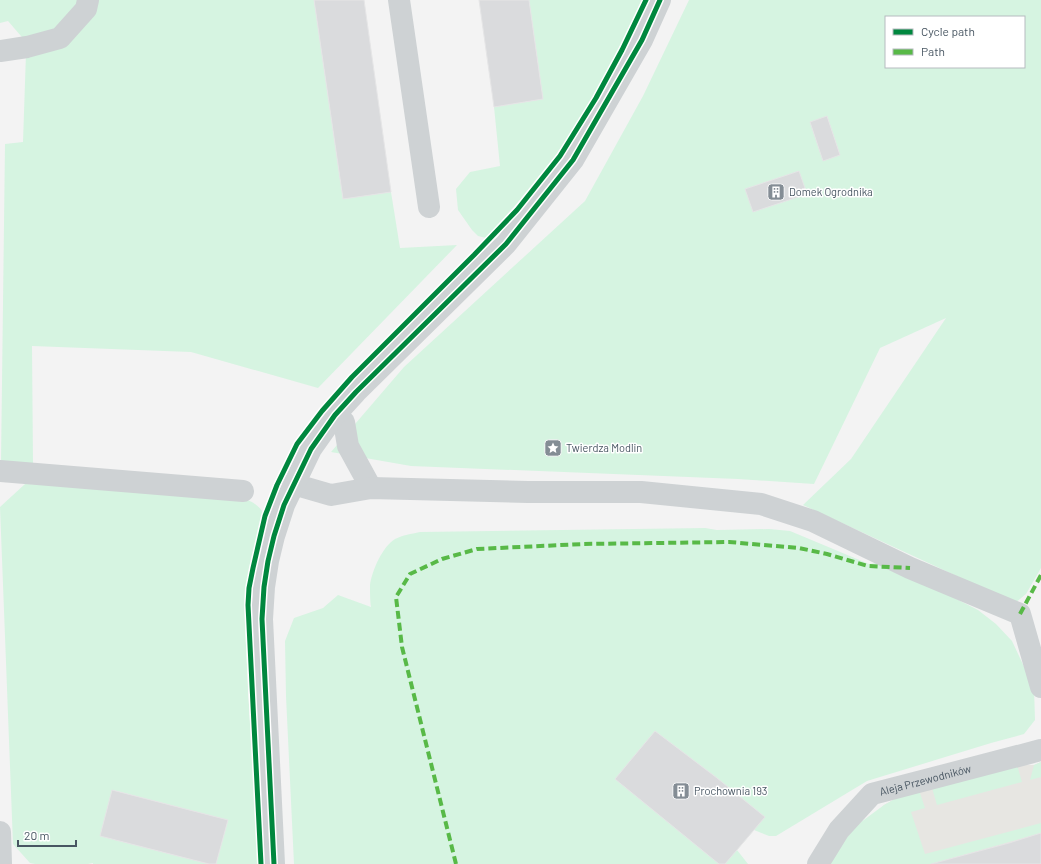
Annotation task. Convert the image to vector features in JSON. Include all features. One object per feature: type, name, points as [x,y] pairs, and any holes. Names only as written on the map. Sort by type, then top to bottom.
[{"type":"street","points":[[0,52],[27,47],[60,38],[86,9],[88,0]]},
{"type":"street","points":[[399,0],[429,207]]},
{"type":"street","points":[[274,864],[262,619],[264,587],[268,561],[284,505],[293,484],[310,449],[335,415],[356,392],[506,244],[573,160],[642,40],[660,0]]},
{"type":"street","points":[[335,415],[344,422],[348,446],[371,488]]},
{"type":"street","points":[[0,471],[243,491]]},
{"type":"street","points":[[293,484],[330,495],[371,488],[520,492],[641,492],[761,504],[813,521],[910,568],[1020,614],[1041,687]]},
{"type":"street","name":"Aleja Przewodników","points":[[818,864],[838,830],[872,794],[1041,750]]},
{"type":"street","points":[[0,832],[1,864]]},
{"type":"shaded area","points":[[1041,762],[1041,864],[825,864],[884,805],[902,795],[1017,765],[1034,765]]},
{"type":"green space","points":[[0,0],[80,0],[60,30],[27,43],[8,21],[0,23]]},
{"type":"green space","points":[[95,0],[314,0],[343,199],[391,192],[400,248],[457,245],[318,388],[191,352],[32,346],[33,464],[1,463],[5,144],[23,142],[26,53]]},
{"type":"green space","points":[[529,0],[642,0],[592,100],[556,155],[519,201],[486,238],[478,236],[472,230],[458,210],[456,189],[470,172],[500,166],[494,107],[543,99]]},
{"type":"green space","points":[[689,0],[1041,0],[1041,568],[1026,594],[1015,603],[803,505],[851,459],[946,318],[880,348],[814,484],[738,479],[411,466],[331,452],[404,367],[585,201],[643,96]]},
{"type":"green space","points":[[25,484],[111,486],[241,497],[254,503],[263,512],[251,562],[246,601],[245,624],[259,864],[216,864],[228,820],[113,790],[101,836],[209,864],[35,864],[30,863],[13,844],[0,507]]},
{"type":"green space","points":[[705,528],[717,530],[769,529],[790,531],[869,564],[877,563],[933,587],[978,610],[996,624],[1012,641],[1034,688],[1035,720],[1024,734],[867,781],[776,836],[769,836],[754,830],[737,850],[748,864],[294,864],[286,696],[285,641],[294,618],[323,608],[338,595],[371,607],[370,585],[378,560],[390,543],[395,539],[410,534],[420,532]]},
{"type":"green space","points":[[1041,762],[1041,777],[1030,780],[1034,765]]},
{"type":"green space","points":[[1017,765],[1022,782],[937,805],[932,788]]},
{"type":"green space","points":[[919,790],[925,808],[911,812],[925,854],[1041,823],[1041,833],[931,864],[825,864],[857,825],[884,805],[902,795]]},
{"type":"building","points":[[314,0],[364,0],[391,192],[343,199]]},
{"type":"building","points":[[479,0],[529,0],[543,99],[494,107]]},
{"type":"building","points":[[827,116],[840,155],[823,161],[810,122]]},
{"type":"building","name":"Domek Ogrodnika","points":[[799,171],[807,194],[753,212],[745,189]]},
{"type":"building","name":"Prochownia 193","points":[[655,731],[765,817],[725,864],[719,864],[615,779]]},
{"type":"building","points":[[112,790],[228,820],[216,864],[209,864],[100,836]]},
{"type":"building","points":[[1041,833],[1041,864],[931,864],[1009,843]]},
{"type":"marked path","points":[[456,864],[402,647],[396,597],[410,574],[442,559],[477,549],[583,544],[729,542],[799,548],[827,554],[868,566],[910,568]]},
{"type":"marked path","points":[[1020,614],[1041,575]]},
{"type":"cycle path","points":[[261,864],[248,605],[249,588],[265,516],[277,485],[297,444],[322,411],[352,377],[517,210],[560,156],[596,98],[622,50],[646,0]]},
{"type":"cycle path","points":[[274,864],[262,619],[264,587],[268,561],[284,505],[311,449],[335,415],[356,392],[506,244],[573,160],[642,40],[660,0]]},
{"type":"place","name":"Domek Ogrodnika","points":[[776,192]]},
{"type":"place","name":"Twierdza Modlin","points":[[553,448]]},
{"type":"place","name":"Prochownia 193","points":[[681,791]]}]
